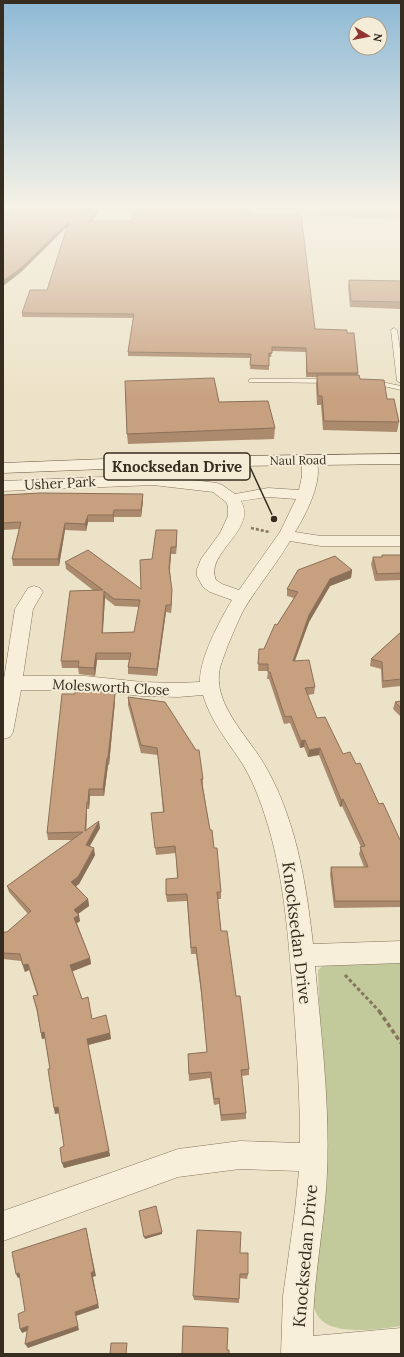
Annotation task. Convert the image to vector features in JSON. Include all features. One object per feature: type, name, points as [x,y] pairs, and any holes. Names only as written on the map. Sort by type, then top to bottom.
[{"type":"main road","name":"Naul Road","points":[[3,468],[155,462],[401,459]]},
{"type":"street","name":"Knocksedan Drive","points":[[297,1354],[298,1290],[311,1199],[313,1158],[313,1116],[308,1026],[298,917],[286,847],[269,795],[255,767],[219,712],[210,688],[208,676],[226,628],[243,598],[270,562],[297,516],[308,485],[310,472],[309,460]]},
{"type":"street","name":"Usher Park","points":[[3,486],[47,483],[153,480],[218,488],[232,499]]},
{"type":"street","points":[[243,598],[216,588],[209,583],[206,576],[206,569],[209,559],[234,524],[236,506],[232,499],[252,493],[267,492],[305,496]]},
{"type":"street","points":[[286,536],[321,541],[401,541]]},
{"type":"street","points":[[3,732],[13,683],[24,609],[34,592]]},
{"type":"street","name":"Molesworth Close","points":[[13,683],[85,683],[142,689],[178,690],[210,688]]},
{"type":"street","points":[[302,955],[401,952]]},
{"type":"street","points":[[3,1226],[178,1163],[240,1155],[313,1158]]},
{"type":"street","points":[[297,1354],[401,1344]]},
{"type":"lane","points":[[394,330],[401,381]]},
{"type":"lane","points":[[251,381],[337,381]]},
{"type":"lane","points":[[368,381],[401,388]]},
{"type":"path","points":[[234,524],[286,536]]},
{"type":"path","points":[[326,954],[382,1015],[401,1043]]},
{"type":"green space","points":[[401,961],[401,1326],[369,1330],[345,1329],[324,1323],[318,1316],[310,1296],[320,1030],[318,970],[326,963]]},
{"type":"building","points":[[3,272],[15,272],[3,281]]},
{"type":"building","points":[[53,272],[308,272],[315,329],[347,330],[347,333],[354,333],[358,373],[307,373],[306,348],[272,347],[272,353],[269,353],[269,366],[250,365],[251,354],[128,352],[134,314],[22,313],[30,290],[47,290]]},
{"type":"building","points":[[349,280],[401,281],[401,302],[351,301]]},
{"type":"building","points":[[317,375],[359,375],[360,379],[384,380],[387,399],[394,399],[399,422],[324,421],[322,396],[318,396]]},
{"type":"building","points":[[214,378],[219,402],[268,401],[275,428],[127,434],[125,381]]},
{"type":"building","points":[[40,493],[143,494],[141,510],[114,510],[113,515],[88,515],[85,524],[65,523],[58,559],[12,559],[21,522],[3,523],[3,495]]},
{"type":"building","points":[[156,530],[177,530],[176,547],[171,547],[169,568],[172,590],[171,605],[166,605],[157,669],[128,667],[131,653],[96,653],[94,668],[78,667],[79,661],[61,661],[70,591],[103,590],[65,562],[88,550],[141,589],[140,560],[152,559]],"holes":[[[104,591],[114,599],[140,600],[134,632],[102,633]]]},
{"type":"building","points":[[382,555],[401,555],[401,573],[377,574],[373,557],[382,557]]},
{"type":"building","points":[[335,556],[352,570],[330,579],[309,615],[293,661],[309,660],[315,687],[305,688],[317,718],[325,717],[343,754],[350,752],[356,764],[360,763],[379,804],[383,803],[401,842],[401,901],[335,901],[331,867],[368,867],[360,847],[365,846],[343,799],[341,800],[320,748],[309,750],[305,740],[301,741],[291,716],[285,717],[270,672],[268,672],[268,664],[258,664],[259,649],[264,649],[275,624],[277,625],[298,592],[287,589],[298,570]]},
{"type":"building","points":[[401,632],[401,679],[383,681],[382,662],[371,659]]},
{"type":"building","points":[[76,684],[93,685],[92,690],[115,694],[103,789],[89,789],[87,802],[85,831],[99,821],[86,845],[94,848],[78,877],[71,882],[88,899],[74,910],[79,915],[74,918],[90,958],[70,965],[82,999],[88,997],[92,1019],[106,1015],[110,1033],[87,1039],[109,1151],[62,1163],[60,1148],[64,1146],[58,1107],[54,1108],[44,1032],[41,1033],[33,996],[38,995],[28,964],[23,965],[20,954],[3,953],[3,932],[7,932],[31,911],[7,886],[83,832],[47,833],[62,694],[75,694]]},
{"type":"building","points":[[128,697],[165,702],[196,750],[199,750],[203,779],[201,779],[210,830],[212,830],[214,848],[217,848],[221,892],[217,892],[221,931],[227,931],[236,996],[240,996],[249,1069],[241,1070],[246,1113],[221,1115],[219,1098],[214,1099],[211,1072],[189,1074],[188,1054],[207,1052],[196,947],[191,948],[187,894],[166,895],[166,879],[178,878],[175,846],[155,848],[151,813],[164,812],[157,748],[141,745]]},
{"type":"building","points":[[401,701],[401,708],[395,702]]},
{"type":"building","points":[[156,1206],[162,1232],[144,1237],[139,1211]]},
{"type":"building","points":[[86,1228],[94,1271],[91,1273],[98,1304],[75,1312],[78,1326],[25,1344],[28,1326],[20,1329],[18,1314],[25,1311],[19,1273],[16,1274],[12,1252]]},
{"type":"building","points":[[197,1230],[241,1232],[240,1253],[248,1253],[248,1274],[240,1274],[239,1299],[193,1296]]},
{"type":"building","points":[[183,1326],[228,1328],[227,1350],[229,1350],[229,1354],[182,1354]]},
{"type":"building","points":[[111,1343],[127,1343],[126,1354],[110,1354]]},
{"type":"place","name":"Knocksedan Drive","points":[[274,519]]}]
